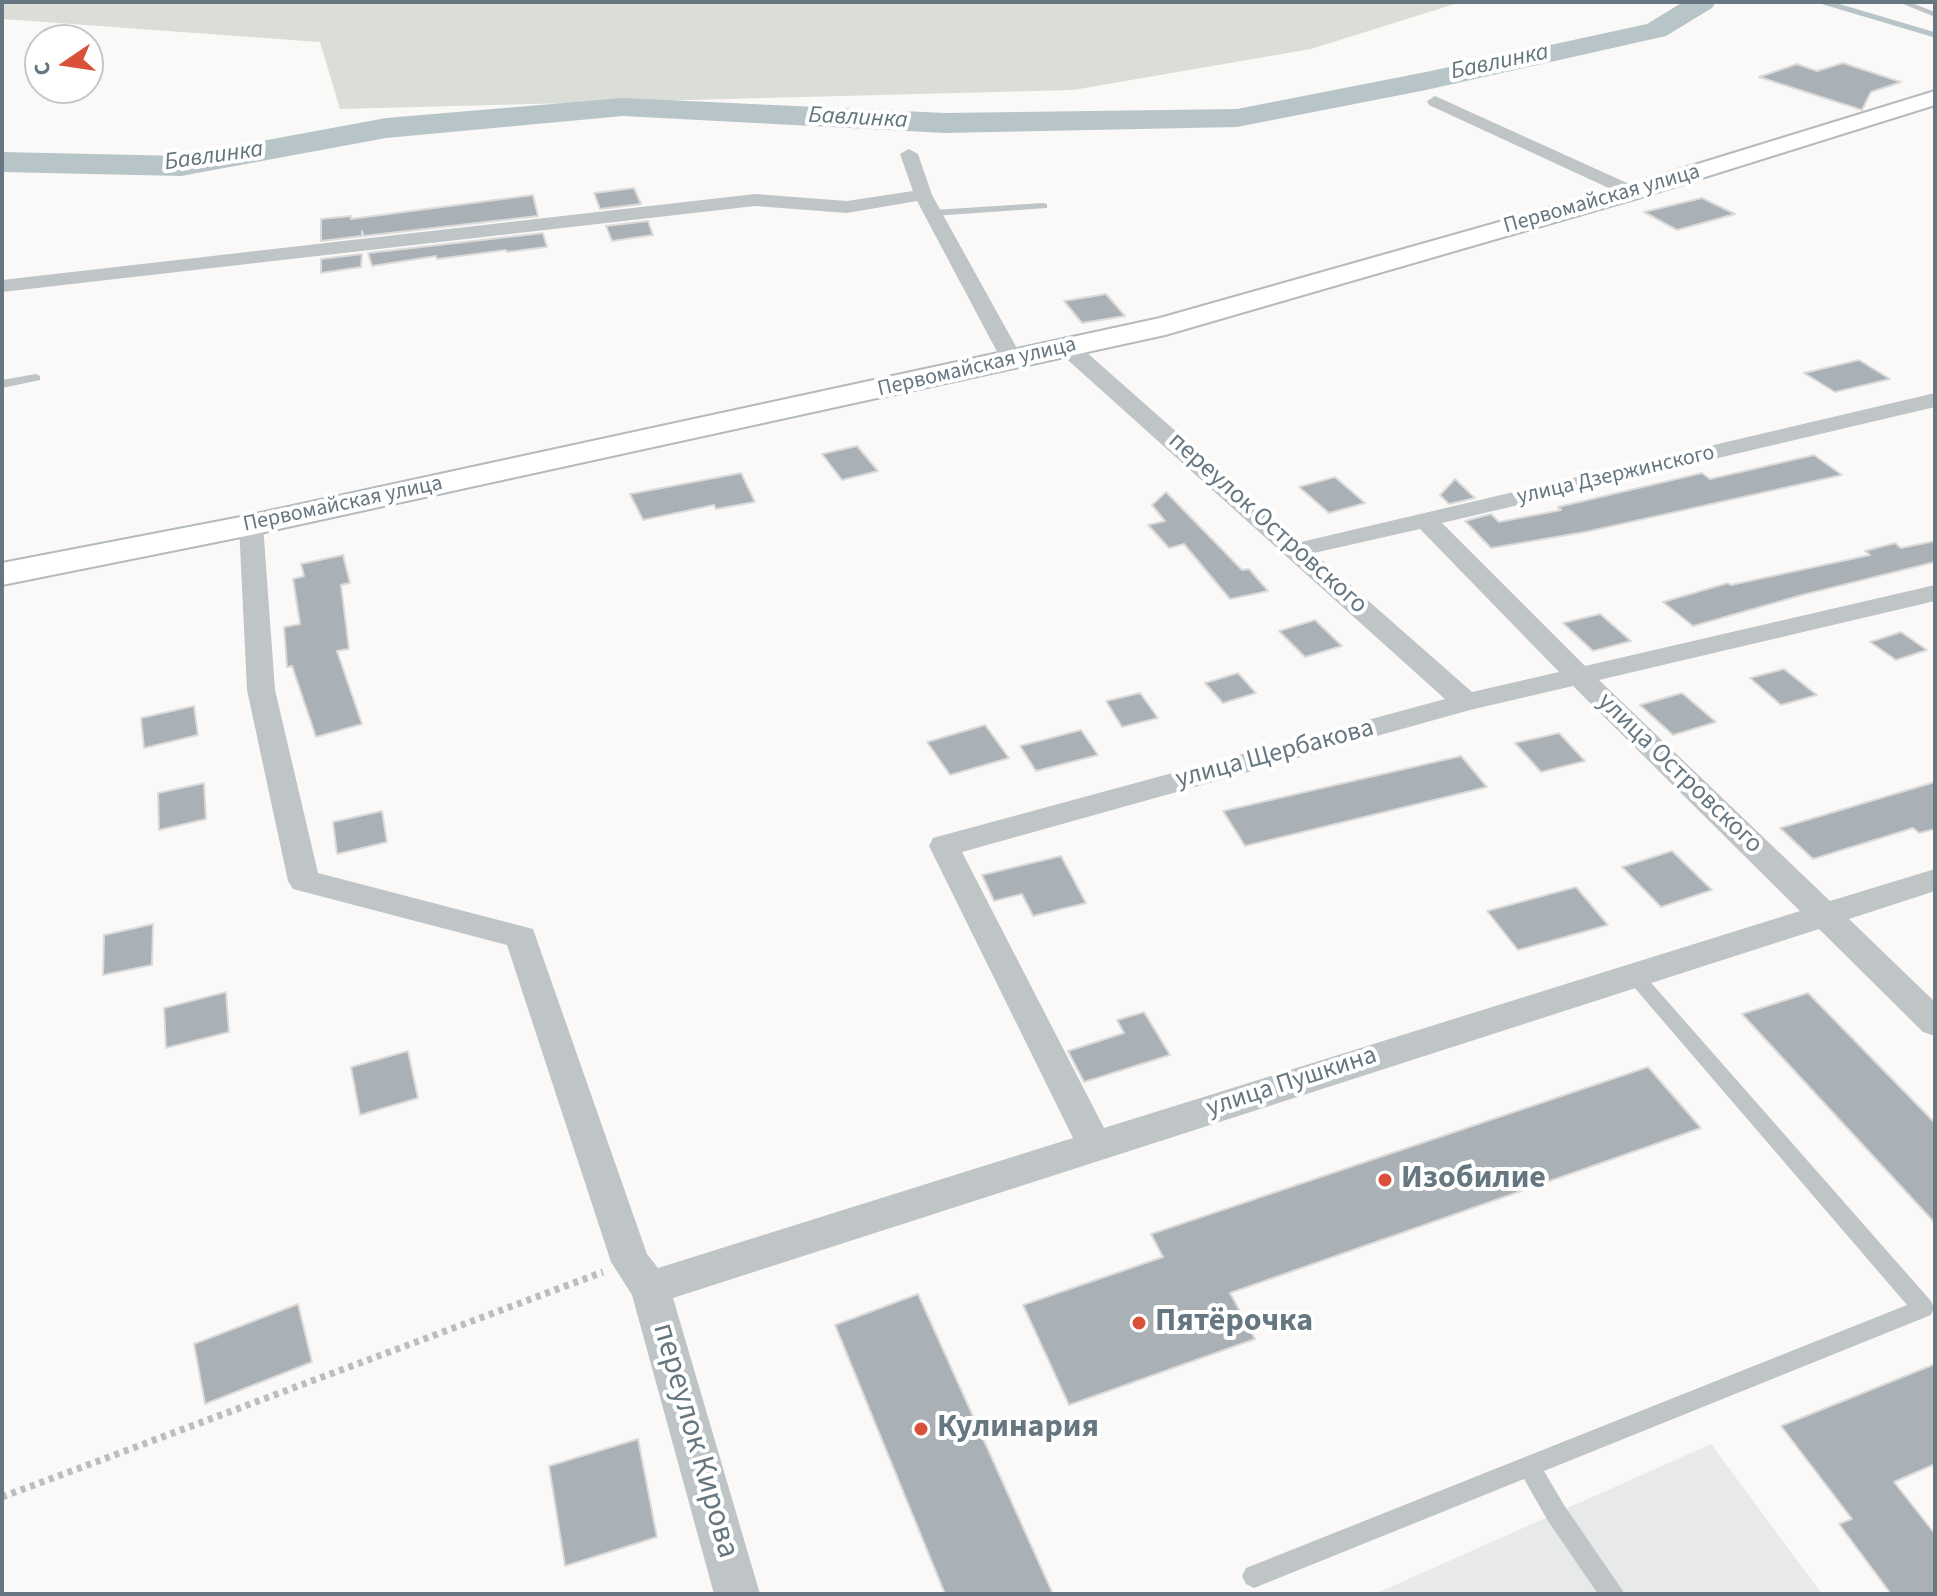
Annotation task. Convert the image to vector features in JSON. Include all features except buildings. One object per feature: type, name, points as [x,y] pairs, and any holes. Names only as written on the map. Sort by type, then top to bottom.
[{"type":"street","name":"Первомайская улица","points":[[2,574],[251,525],[1165,326],[1632,192],[1935,98]]},
{"type":"street","points":[[1435,101],[1632,192]]},
{"type":"street","points":[[909,154],[923,195],[1013,361]]},
{"type":"street","points":[[2,286],[755,200],[847,207],[923,195]]},
{"type":"street","name":"переулок Островского","points":[[1068,348],[1466,702]]},
{"type":"street","name":"улица Дзержинского","points":[[1297,550],[1935,400]]},
{"type":"street","name":"улица Островского","points":[[1426,521],[1579,676],[1935,1023]]},
{"type":"street","name":"переулок Кирова","points":[[251,525],[261,690],[304,881],[521,937],[640,1275],[737,1594]]},
{"type":"street","name":"улица Щербакова","points":[[1095,1146],[944,846],[1466,702],[1935,593]]},
{"type":"street","name":"улица Пушкина","points":[[640,1275],[1095,1146],[1935,880]]},
{"type":"lane","points":[[1902,2],[1935,15]]},
{"type":"lane","points":[[933,213],[1043,206]]},
{"type":"lane","points":[[2,384],[36,378]]},
{"type":"lane","points":[[1254,1576],[1923,1308],[1633,974]]},
{"type":"lane","points":[[1529,1466],[1556,1513],[1613,1594]]},
{"type":"path","points":[[2,1497],[640,1275]]},
{"type":"shaded area","points":[[2,2],[1461,2],[1311,49],[1073,90],[340,109],[320,42],[2,19]]},
{"type":"shaded area","points":[[1711,1444],[1822,1594],[1375,1594]]},
{"type":"waterway","name":"Бавлинка","points":[[2,162],[181,166],[386,128],[623,107],[945,123],[1237,118],[1426,81],[1656,30],[1702,2]]},
{"type":"waterway","points":[[1824,2],[1935,35]]},
{"type":"place","name":"Изобилие","points":[[1385,1180]]},
{"type":"place","name":"Пятёрочка","points":[[1139,1323]]},
{"type":"place","name":"Кулинария","points":[[921,1429]]}]
